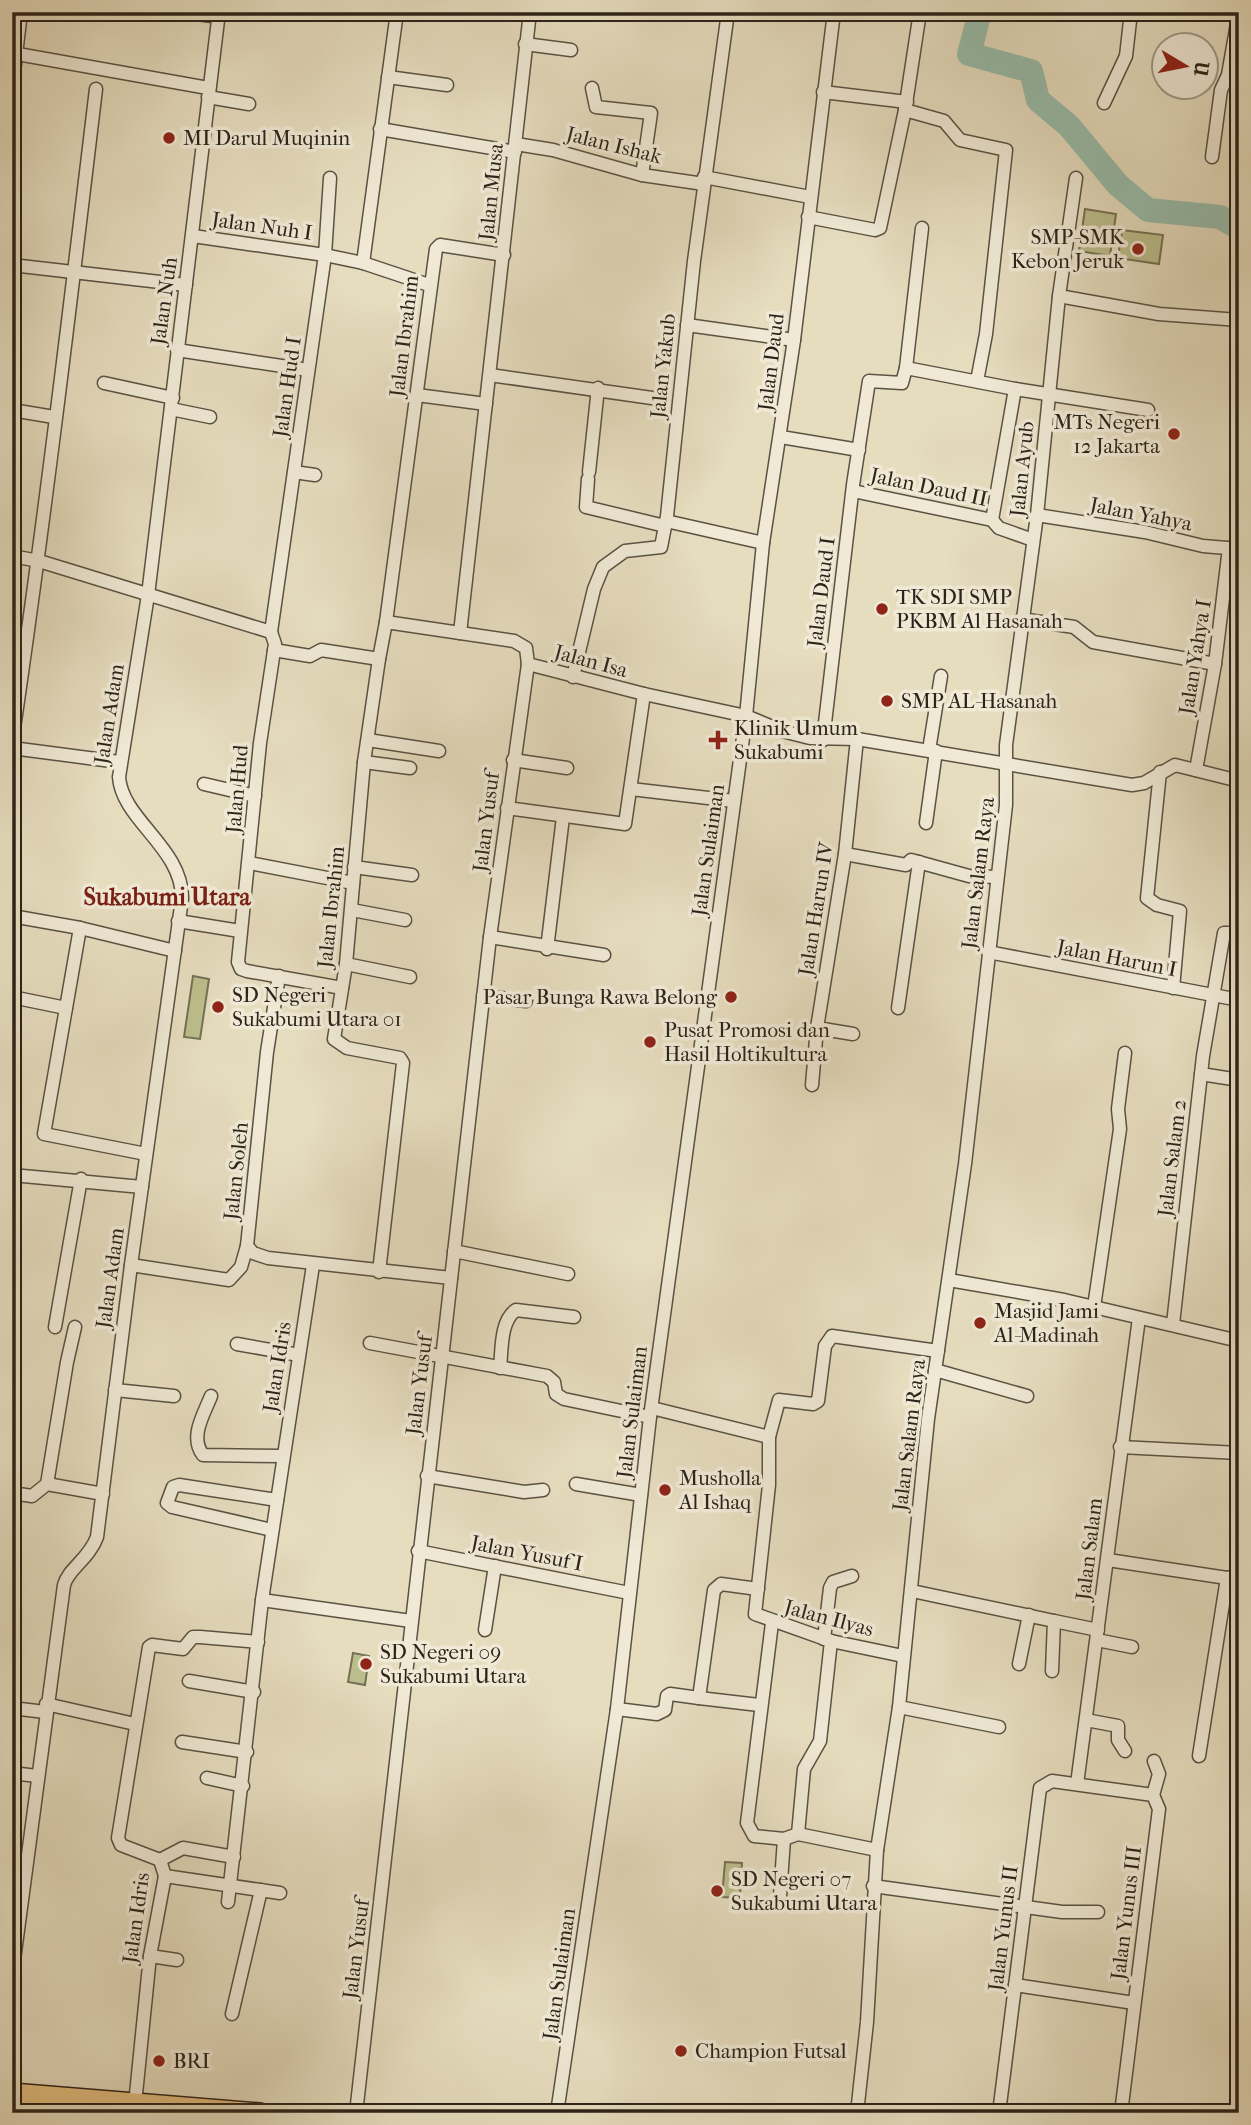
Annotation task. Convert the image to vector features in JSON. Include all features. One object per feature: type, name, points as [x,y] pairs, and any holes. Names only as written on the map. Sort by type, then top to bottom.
[{"type":"main road","points":[[12,2093],[260,2113]]},
{"type":"main road","points":[[12,2106],[72,2112]]},
{"type":"street","points":[[12,89],[14,53],[21,12]]},
{"type":"street","points":[[183,12],[219,15]]},
{"type":"street","points":[[363,263],[397,12]]},
{"type":"street","name":"Jalan Musa","points":[[460,633],[530,12]]},
{"type":"street","name":"Jalan Yakub","points":[[666,524],[704,181],[728,12]]},
{"type":"street","name":"Jalan Daud","points":[[746,716],[764,544],[794,340],[834,12]]},
{"type":"street","points":[[808,217],[875,230],[880,228],[906,106],[920,12]]},
{"type":"street","points":[[1104,103],[1126,56],[1132,12]]},
{"type":"street","points":[[1213,157],[1221,90],[1228,75],[1239,12]]},
{"type":"street","name":"Jalan Nuh","points":[[148,594],[219,15]]},
{"type":"street","points":[[525,44],[570,50]]},
{"type":"street","points":[[14,53],[208,92],[249,104]]},
{"type":"street","points":[[388,77],[447,85]]},
{"type":"street","points":[[592,88],[596,107],[651,113],[642,175]]},
{"type":"street","points":[[12,742],[38,561],[96,89]]},
{"type":"street","points":[[823,92],[906,106],[944,121],[960,140],[1006,150],[986,334],[977,381]]},
{"type":"street","name":"Jalan Ishak","points":[[380,129],[515,148],[553,150],[642,175],[704,181],[810,197]]},
{"type":"street","name":"Jalan Hud I","points":[[271,632],[325,255],[330,178]]},
{"type":"street","name":"Jalan Ayub","points":[[1005,763],[1021,620],[1037,515],[1059,296],[1076,178]]},
{"type":"street","points":[[922,228],[906,368],[1148,410]]},
{"type":"street","name":"Jalan Nuh I","points":[[193,236],[325,255]]},
{"type":"street","name":"Jalan Ibrahim","points":[[386,622],[436,248],[440,245],[504,255]]},
{"type":"street","points":[[325,255],[363,263],[429,285]]},
{"type":"street","points":[[12,265],[186,285]]},
{"type":"street","points":[[1059,296],[1159,314],[1239,320]]},
{"type":"street","points":[[688,325],[794,340]]},
{"type":"street","points":[[177,350],[308,370]]},
{"type":"street","name":"Jalan Daud I","points":[[823,740],[868,382],[902,383],[906,368]]},
{"type":"street","points":[[490,375],[598,388],[652,398]]},
{"type":"street","points":[[104,383],[210,417]]},
{"type":"street","points":[[598,388],[586,507],[764,544]]},
{"type":"street","points":[[992,520],[1015,389]]},
{"type":"street","points":[[417,395],[486,404]]},
{"type":"street","points":[[12,410],[54,417]]},
{"type":"street","points":[[781,437],[859,450]]},
{"type":"street","points":[[294,472],[315,475]]},
{"type":"street","name":"Jalan Daud II","points":[[853,491],[992,520],[999,528],[1033,540]]},
{"type":"street","name":"Jalan Yahya","points":[[1037,515],[1234,549]]},
{"type":"street","points":[[573,677],[594,589],[603,566],[625,551],[658,549],[666,524]]},
{"type":"street","name":"Jalan Yahya I","points":[[1196,770],[1234,549]]},
{"type":"street","points":[[12,556],[38,561],[271,632],[274,650],[310,656],[321,650],[379,659],[386,622]]},
{"type":"street","name":"Jalan Adam","points":[[12,1975],[18,1889],[66,1577],[91,1553],[97,1537],[131,1265],[176,951],[182,887],[178,876],[121,793],[119,762],[148,594]]},
{"type":"street","points":[[1021,620],[1074,627],[1093,642],[1215,664]]},
{"type":"street","name":"Jalan Isa","points":[[386,622],[521,643],[526,648],[528,664],[644,694],[746,716],[782,731],[823,740],[857,739],[1132,785],[1143,783],[1175,765],[1239,780]]},
{"type":"street","name":"Jalan Hud","points":[[274,650],[240,931],[241,969],[279,976]]},
{"type":"street","name":"Jalan Ibrahim","points":[[379,659],[364,762],[346,964],[334,1024],[334,1042],[346,1048],[400,1058],[403,1063],[379,1272]]},
{"type":"street","name":"Jalan Yusuf","points":[[356,2113],[399,1753],[418,1551],[489,937],[528,664]]},
{"type":"street","points":[[926,823],[941,676]]},
{"type":"street","points":[[507,808],[625,824],[644,694]]},
{"type":"street","name":"Jalan Sulaiman","points":[[557,2113],[617,1709],[651,1413],[746,716]]},
{"type":"street","name":"Jalan Harun IV","points":[[812,1085],[817,1028],[845,854],[857,739]]},
{"type":"street","points":[[368,740],[439,751]]},
{"type":"street","points":[[12,748],[119,762]]},
{"type":"street","points":[[513,760],[567,768]]},
{"type":"street","points":[[364,762],[410,768]]},
{"type":"street","name":"Jalan Salam Raya","points":[[857,2113],[867,2022],[873,1886],[899,1707],[935,1370],[949,1280],[1006,805],[1005,763]]},
{"type":"street","points":[[1160,772],[1147,898],[1157,905],[1180,911],[1173,988]]},
{"type":"street","points":[[204,784],[255,796]]},
{"type":"street","points":[[631,789],[734,801]]},
{"type":"street","points":[[547,949],[563,817]]},
{"type":"street","points":[[845,854],[906,865],[911,860],[969,876],[997,877]]},
{"type":"street","points":[[898,1008],[919,862]]},
{"type":"street","points":[[250,863],[353,883]]},
{"type":"street","points":[[355,867],[412,875]]},
{"type":"street","points":[[352,910],[405,920]]},
{"type":"street","points":[[12,916],[80,928],[176,951]]},
{"type":"street","points":[[178,921],[240,931]]},
{"type":"street","points":[[80,928],[44,1134],[146,1154]]},
{"type":"street","name":"Jalan Salam 2","points":[[1173,1324],[1201,1074],[1224,933],[1239,933]]},
{"type":"street","points":[[489,937],[547,949],[604,955]]},
{"type":"street","name":"Jalan Harun I","points":[[988,952],[1239,1000]]},
{"type":"street","points":[[346,964],[410,978]]},
{"type":"street","points":[[279,976],[342,988]]},
{"type":"street","name":"Jalan Soleh","points":[[279,976],[267,1052],[247,1246],[261,1256],[313,1265],[451,1278]]},
{"type":"street","points":[[483,996],[526,1001]]},
{"type":"street","points":[[12,997],[66,1008]]},
{"type":"street","points":[[817,1028],[853,1034]]},
{"type":"street","points":[[1094,1307],[1119,1129],[1118,1109],[1125,1053]]},
{"type":"street","points":[[1201,1074],[1239,1080]]},
{"type":"street","points":[[12,1175],[81,1179],[142,1187]]},
{"type":"street","points":[[55,1327],[81,1179]]},
{"type":"street","points":[[131,1265],[229,1280],[241,1267],[247,1246]]},
{"type":"street","points":[[454,1251],[568,1274]]},
{"type":"street","name":"Jalan Idris","points":[[228,1902],[254,1692],[261,1606],[313,1265]]},
{"type":"street","points":[[949,1280],[1094,1307],[1239,1341]]},
{"type":"street","points":[[500,1368],[506,1321],[516,1310],[573,1317]]},
{"type":"street","name":"Jalan Salam","points":[[1077,1784],[1139,1318]]},
{"type":"street","points":[[12,1493],[32,1496],[47,1484],[75,1326]]},
{"type":"street","name":"Jalan Ilyas","points":[[904,1656],[827,1640],[772,1623],[755,1614],[769,1485],[769,1437],[779,1400],[813,1404],[818,1401],[825,1346],[832,1336],[938,1351]]},
{"type":"street","points":[[237,1343],[299,1355]]},
{"type":"street","points":[[370,1343],[551,1378],[556,1394],[564,1399],[769,1437]]},
{"type":"street","points":[[935,1370],[1027,1396]]},
{"type":"street","points":[[115,1390],[174,1396]]},
{"type":"street","points":[[211,1396],[198,1429],[197,1444],[203,1454],[210,1457],[283,1456]]},
{"type":"street","points":[[1121,1447],[1239,1454]]},
{"type":"street","points":[[427,1476],[524,1492],[543,1490]]},
{"type":"street","points":[[47,1484],[103,1494]]},
{"type":"street","points":[[576,1484],[641,1495]]},
{"type":"street","points":[[272,1530],[172,1507],[167,1503],[175,1486],[247,1493],[277,1500]]},
{"type":"street","points":[[196,1513],[202,1489]]},
{"type":"street","name":"Jalan Yusuf I","points":[[418,1551],[629,1593]]},
{"type":"street","points":[[1108,1560],[1233,1577],[1199,1756]]},
{"type":"street","points":[[485,1630],[495,1566]]},
{"type":"street","points":[[798,1834],[804,1769],[820,1741],[830,1588],[833,1582],[852,1576]]},
{"type":"street","points":[[699,1698],[714,1590],[721,1584],[758,1589]]},
{"type":"street","points":[[912,1591],[1054,1621],[1132,1647]]},
{"type":"street","points":[[261,1606],[411,1621]]},
{"type":"street","points":[[1019,1664],[1029,1615]]},
{"type":"street","points":[[1052,1671],[1054,1621]]},
{"type":"street","points":[[772,1623],[747,1823],[754,1836],[784,1839],[798,1834],[877,1850]]},
{"type":"street","name":"Jalan Idris","points":[[135,2104],[150,1956],[165,1877],[160,1860],[121,1845],[118,1838],[135,1724],[152,1645],[183,1649],[193,1637],[258,1642]]},
{"type":"street","points":[[189,1681],[254,1692]]},
{"type":"street","points":[[617,1709],[657,1714],[665,1710],[667,1696],[670,1694],[760,1705]]},
{"type":"street","points":[[899,1707],[999,1727]]},
{"type":"street","points":[[12,1708],[45,1708],[135,1724]]},
{"type":"street","points":[[1086,1720],[1120,1727],[1118,1740],[1125,1751]]},
{"type":"street","points":[[182,1742],[247,1752]]},
{"type":"street","name":"Jalan Yunus III","points":[[1121,2113],[1159,1809],[1153,1795],[1159,1774],[1154,1761]]},
{"type":"street","points":[[12,1773],[37,1776]]},
{"type":"street","points":[[207,1778],[243,1786]]},
{"type":"street","name":"Jalan Yunus II","points":[[999,2113],[1040,1788],[1052,1781],[1077,1784]]},
{"type":"street","points":[[1077,1784],[1153,1795]]},
{"type":"street","points":[[780,1896],[784,1839]]},
{"type":"street","points":[[160,1860],[183,1848],[234,1857]]},
{"type":"street","points":[[165,1877],[281,1893]]},
{"type":"street","points":[[873,1886],[1024,1908],[1098,1912]]},
{"type":"street","points":[[232,2014],[261,1891]]},
{"type":"street","points":[[150,1956],[177,1960]]},
{"type":"street","points":[[1015,1985],[1134,2003]]},
{"type":"green space","points":[[1085,209],[1116,214],[1110,256],[1079,251]]},
{"type":"green space","points":[[1122,230],[1163,235],[1159,264],[1118,258]]},
{"type":"green space","points":[[193,976],[209,979],[200,1039],[184,1037]]},
{"type":"green space","points":[[353,1653],[369,1656],[365,1685],[348,1682]]},
{"type":"green space","points":[[725,1862],[742,1863],[740,1898],[722,1897]]},
{"type":"waterway","points":[[980,12],[969,54],[1031,71],[1038,100],[1069,126],[1118,185],[1148,210],[1220,217],[1239,228]]},
{"type":"place","name":"MI Darul Muqinin","points":[[169,138]]},
{"type":"place","name":"SMP-SMK Kebon Jeruk","points":[[1138,249]]},
{"type":"place","name":"MTs Negeri 12 Jakarta","points":[[1174,434]]},
{"type":"place","name":"TK SDI SMP PKBM Al Hasanah","points":[[882,609]]},
{"type":"place","name":"SMP AL-Hasanah","points":[[887,701]]},
{"type":"place","name":"Klinik Umum Sukabumi","points":[[718,740]]},
{"type":"place","name":"Pasar Bunga Rawa Belong","points":[[731,997]]},
{"type":"place","name":"SD Negeri Sukabumi Utara 01","points":[[218,1007]]},
{"type":"place","name":"Pusat Promosi dan Hasil Holtikultura","points":[[650,1042]]},
{"type":"place","name":"Masjid Jami Al-Madinah","points":[[980,1323]]},
{"type":"place","name":"Musholla Al Ishaq","points":[[665,1490]]},
{"type":"place","name":"SD Negeri 09 Sukabumi Utara","points":[[366,1664]]},
{"type":"place","name":"SD Negeri 07 Sukabumi Utara","points":[[717,1891]]},
{"type":"place","name":"Champion Futsal","points":[[681,2051]]},
{"type":"place","name":"BRI","points":[[159,2061]]},
{"type":"district","name":"Sukabumi Utara","points":[[167,897]]}]
